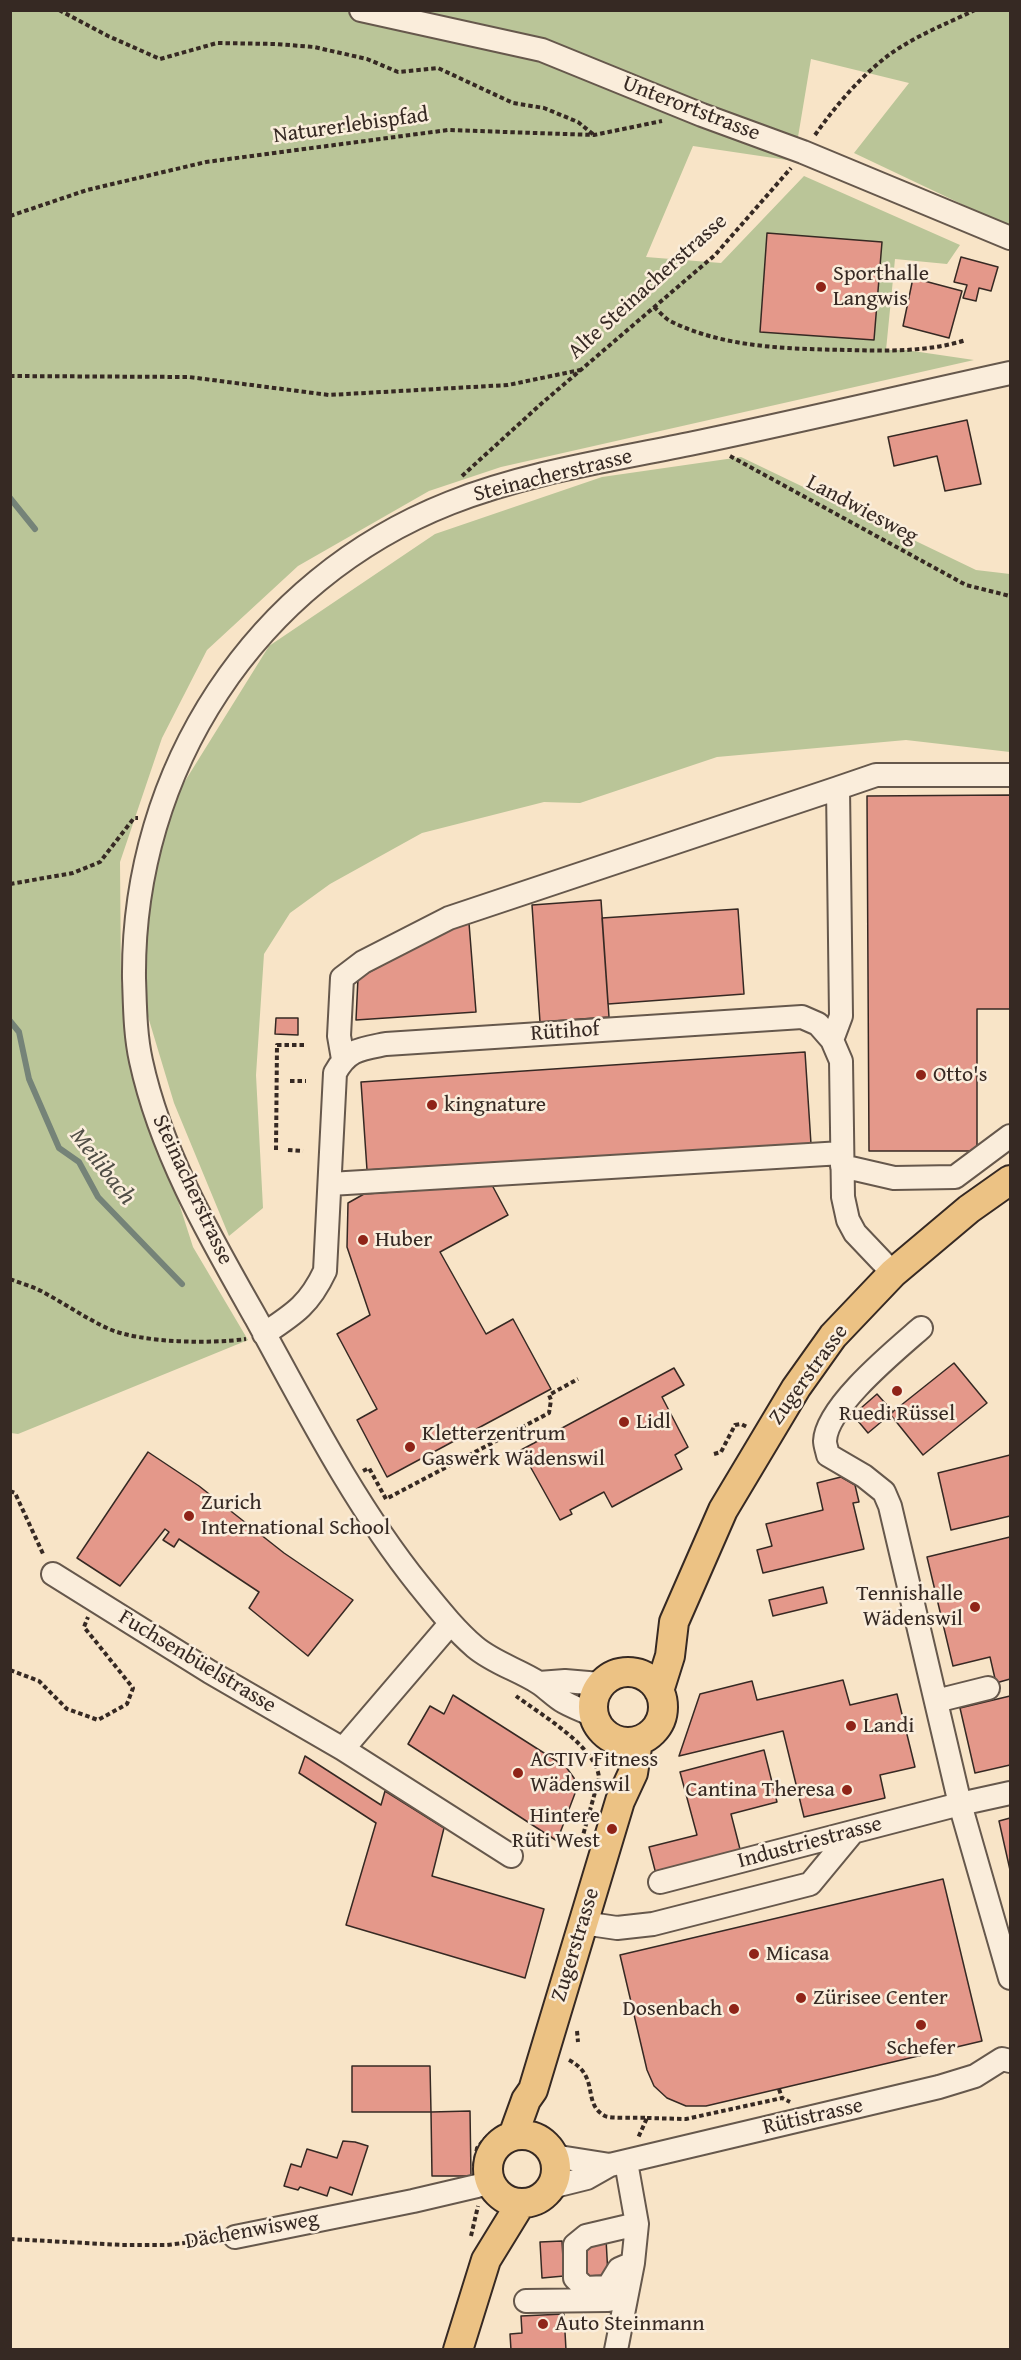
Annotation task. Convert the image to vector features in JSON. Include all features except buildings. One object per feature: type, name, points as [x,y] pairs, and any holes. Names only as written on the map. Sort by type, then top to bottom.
[{"type":"main road","name":"Zugerstrasse","points":[[660,1691],[670,1656],[674,1622],[723,1510],[796,1388],[833,1336],[893,1273],[969,1209],[1011,1180]]},
{"type":"main road","name":"Zugerstrasse","points":[[636,1672],[653,1646],[674,1622]]},
{"type":"main road","points":[[636,1672],[650,1679],[660,1691],[663,1704],[659,1724],[650,1734],[626,1740],[600,1730],[593,1715],[593,1698],[600,1684],[613,1674],[636,1672]]},
{"type":"main road","name":"Zugerstrasse","points":[[535,2144],[526,2100],[533,2090],[583,1923],[607,1787],[626,1740]]},
{"type":"main road","points":[[502,2141],[535,2144],[556,2166],[551,2187],[538,2199],[502,2192],[488,2169],[489,2158],[494,2148],[502,2141]]},
{"type":"main road","points":[[458,2349],[486,2260],[487,2226],[502,2192]]},
{"type":"street","name":"Unterortstrasse","points":[[361,10],[542,50],[702,115],[803,152],[1011,238]]},
{"type":"street","name":"Steinacherstrasse","points":[[593,1715],[561,1700],[539,1683],[480,1651],[450,1624],[392,1552],[346,1478],[264,1334],[168,1148],[153,1109],[140,1056],[135,1008],[136,915],[156,820],[184,748],[206,709],[254,642],[311,586],[387,534],[452,502],[538,475],[703,442],[1011,373]]},
{"type":"street","points":[[264,1334],[299,1311],[316,1290],[325,1271],[335,1073],[343,1059],[339,1036],[342,978],[363,962],[449,918],[876,775],[1011,775]]},
{"type":"street","points":[[838,788],[842,1016],[832,1040],[841,1061],[843,1197],[848,1220],[855,1233],[893,1273]]},
{"type":"street","name":"Rütihof","points":[[343,1059],[360,1050],[386,1044],[802,1017],[818,1024],[832,1040]]},
{"type":"street","points":[[330,1184],[842,1159],[894,1178],[955,1177],[1011,1136]]},
{"type":"street","points":[[921,1328],[878,1366],[848,1397],[830,1426],[825,1440],[828,1455],[864,1476],[884,1492],[890,1506],[960,1804],[1011,1978]]},
{"type":"street","name":"Fuchsenbüelstrasse","points":[[53,1574],[210,1672],[343,1749],[511,1856]]},
{"type":"street","points":[[343,1749],[450,1624]]},
{"type":"street","points":[[539,1683],[565,1681],[600,1684]]},
{"type":"street","points":[[936,1701],[988,1688]]},
{"type":"street","name":"Industriestrasse","points":[[660,1882],[960,1804],[1011,1793]]},
{"type":"street","points":[[583,1923],[617,1928],[653,1924],[810,1884],[854,1832]]},
{"type":"street","name":"Rütistrasse","points":[[551,2187],[587,2178],[623,2157],[939,2087],[975,2076],[1008,2056]]},
{"type":"street","name":"Rütistrasse","points":[[535,2144],[623,2157]]},
{"type":"street","points":[[616,2349],[633,2263],[637,2224],[623,2157]]},
{"type":"street","name":"Dächenwisweg","points":[[235,2237],[477,2186],[502,2192]]},
{"type":"street","points":[[633,2263],[619,2269],[608,2287],[585,2288],[575,2277],[575,2245],[586,2236],[637,2224]]},
{"type":"street","points":[[526,2301],[626,2298]]},
{"type":"path","points":[[59,10],[108,36],[160,58],[217,43],[276,44],[314,47],[367,59],[398,72],[438,68],[513,103],[544,108],[578,122],[594,135]]},
{"type":"path","name":"Alte Steinacherstrasse","points":[[454,483],[580,370],[715,255],[803,152],[852,88],[882,60],[922,36],[975,10]]},
{"type":"path","name":"Naturerlebispfad","points":[[10,216],[87,190],[206,162],[448,130],[594,135],[653,122],[702,115]]},
{"type":"path","points":[[654,307],[669,321],[720,338],[783,349],[886,351],[943,348],[966,340]]},
{"type":"path","points":[[10,376],[189,377],[328,395],[508,385],[580,370]]},
{"type":"path","name":"Landwiesweg","points":[[703,442],[966,585],[1011,596]]},
{"type":"path","points":[[10,884],[73,873],[100,862],[134,819],[140,818]]},
{"type":"path","points":[[276,1150],[278,1045],[307,1045]]},
{"type":"path","points":[[290,1081],[306,1081]]},
{"type":"path","points":[[288,1150],[303,1151]]},
{"type":"path","points":[[10,1279],[39,1290],[80,1315],[112,1330],[141,1336],[211,1341],[244,1340],[264,1334]]},
{"type":"path","points":[[346,1478],[369,1468],[386,1498],[549,1413],[551,1400],[549,1395],[578,1379]]},
{"type":"path","points":[[714,1454],[721,1452],[735,1425],[741,1424],[748,1427]]},
{"type":"path","points":[[10,1491],[15,1493],[53,1574]]},
{"type":"path","points":[[10,1670],[39,1681],[67,1709],[98,1720],[126,1704],[133,1688],[84,1627],[94,1600]]},
{"type":"path","points":[[509,1691],[584,1748],[607,1787],[581,1836],[579,1855]]},
{"type":"path","points":[[577,2030],[578,2042]]},
{"type":"path","points":[[569,2060],[579,2065],[586,2073],[592,2100],[604,2116],[612,2118],[631,2116],[686,2119],[782,2098],[798,2105]]},
{"type":"path","points":[[779,2089],[782,2098]]},
{"type":"path","points":[[623,2157],[646,2118]]},
{"type":"path","name":"Dächenwisweg","points":[[10,2239],[122,2246],[167,2246],[235,2237]]},
{"type":"green space","points":[[11,11],[1010,11],[1010,227],[854,153],[909,83],[811,59],[794,161],[693,146],[646,257],[721,263],[804,176],[960,245],[947,264],[895,259],[886,350],[906,350],[974,360],[501,467],[429,491],[298,566],[207,650],[162,738],[120,862],[121,982],[149,1110],[193,1247],[248,1340],[18,1434],[11,1433]]},
{"type":"green space","points":[[741,457],[976,570],[1010,574],[1010,752],[906,740],[717,757],[580,803],[544,802],[422,833],[330,884],[290,913],[264,954],[256,1075],[263,1208],[229,1236],[174,1103],[137,980],[167,810],[269,646],[435,534],[602,477]]},
{"type":"waterway","points":[[10,498],[35,529]]},
{"type":"waterway","name":"Meilibach","points":[[10,1021],[19,1032],[29,1079],[59,1148],[79,1162],[98,1197],[182,1284]]},
{"type":"place","name":"Sporthalle Langwis","points":[[821,287]]},
{"type":"place","name":"Otto's","points":[[921,1075]]},
{"type":"place","name":"kingnature","points":[[432,1105]]},
{"type":"place","name":"Huber","points":[[363,1240]]},
{"type":"place","name":"Ruedi Rüssel","points":[[897,1391]]},
{"type":"place","name":"Lidl","points":[[624,1422]]},
{"type":"place","name":"Kletterzentrum Gaswerk Wädenswil","points":[[410,1447]]},
{"type":"place","name":"Zurich International School","points":[[189,1516]]},
{"type":"place","name":"Tennishalle Wädenswil","points":[[975,1607]]},
{"type":"place","name":"Landi","points":[[851,1726]]},
{"type":"place","name":"ACTIV Fitness Wädenswil","points":[[518,1773]]},
{"type":"place","name":"Cantina Theresa","points":[[847,1790]]},
{"type":"place","name":"Hintere Rüti West","points":[[612,1829]]},
{"type":"place","name":"Micasa","points":[[754,1954]]},
{"type":"place","name":"Zürisee Center","points":[[801,1998]]},
{"type":"place","name":"Dosenbach","points":[[734,2009]]},
{"type":"place","name":"Schefer","points":[[921,2025]]},
{"type":"place","name":"Auto Steinmann","points":[[543,2324]]}]
